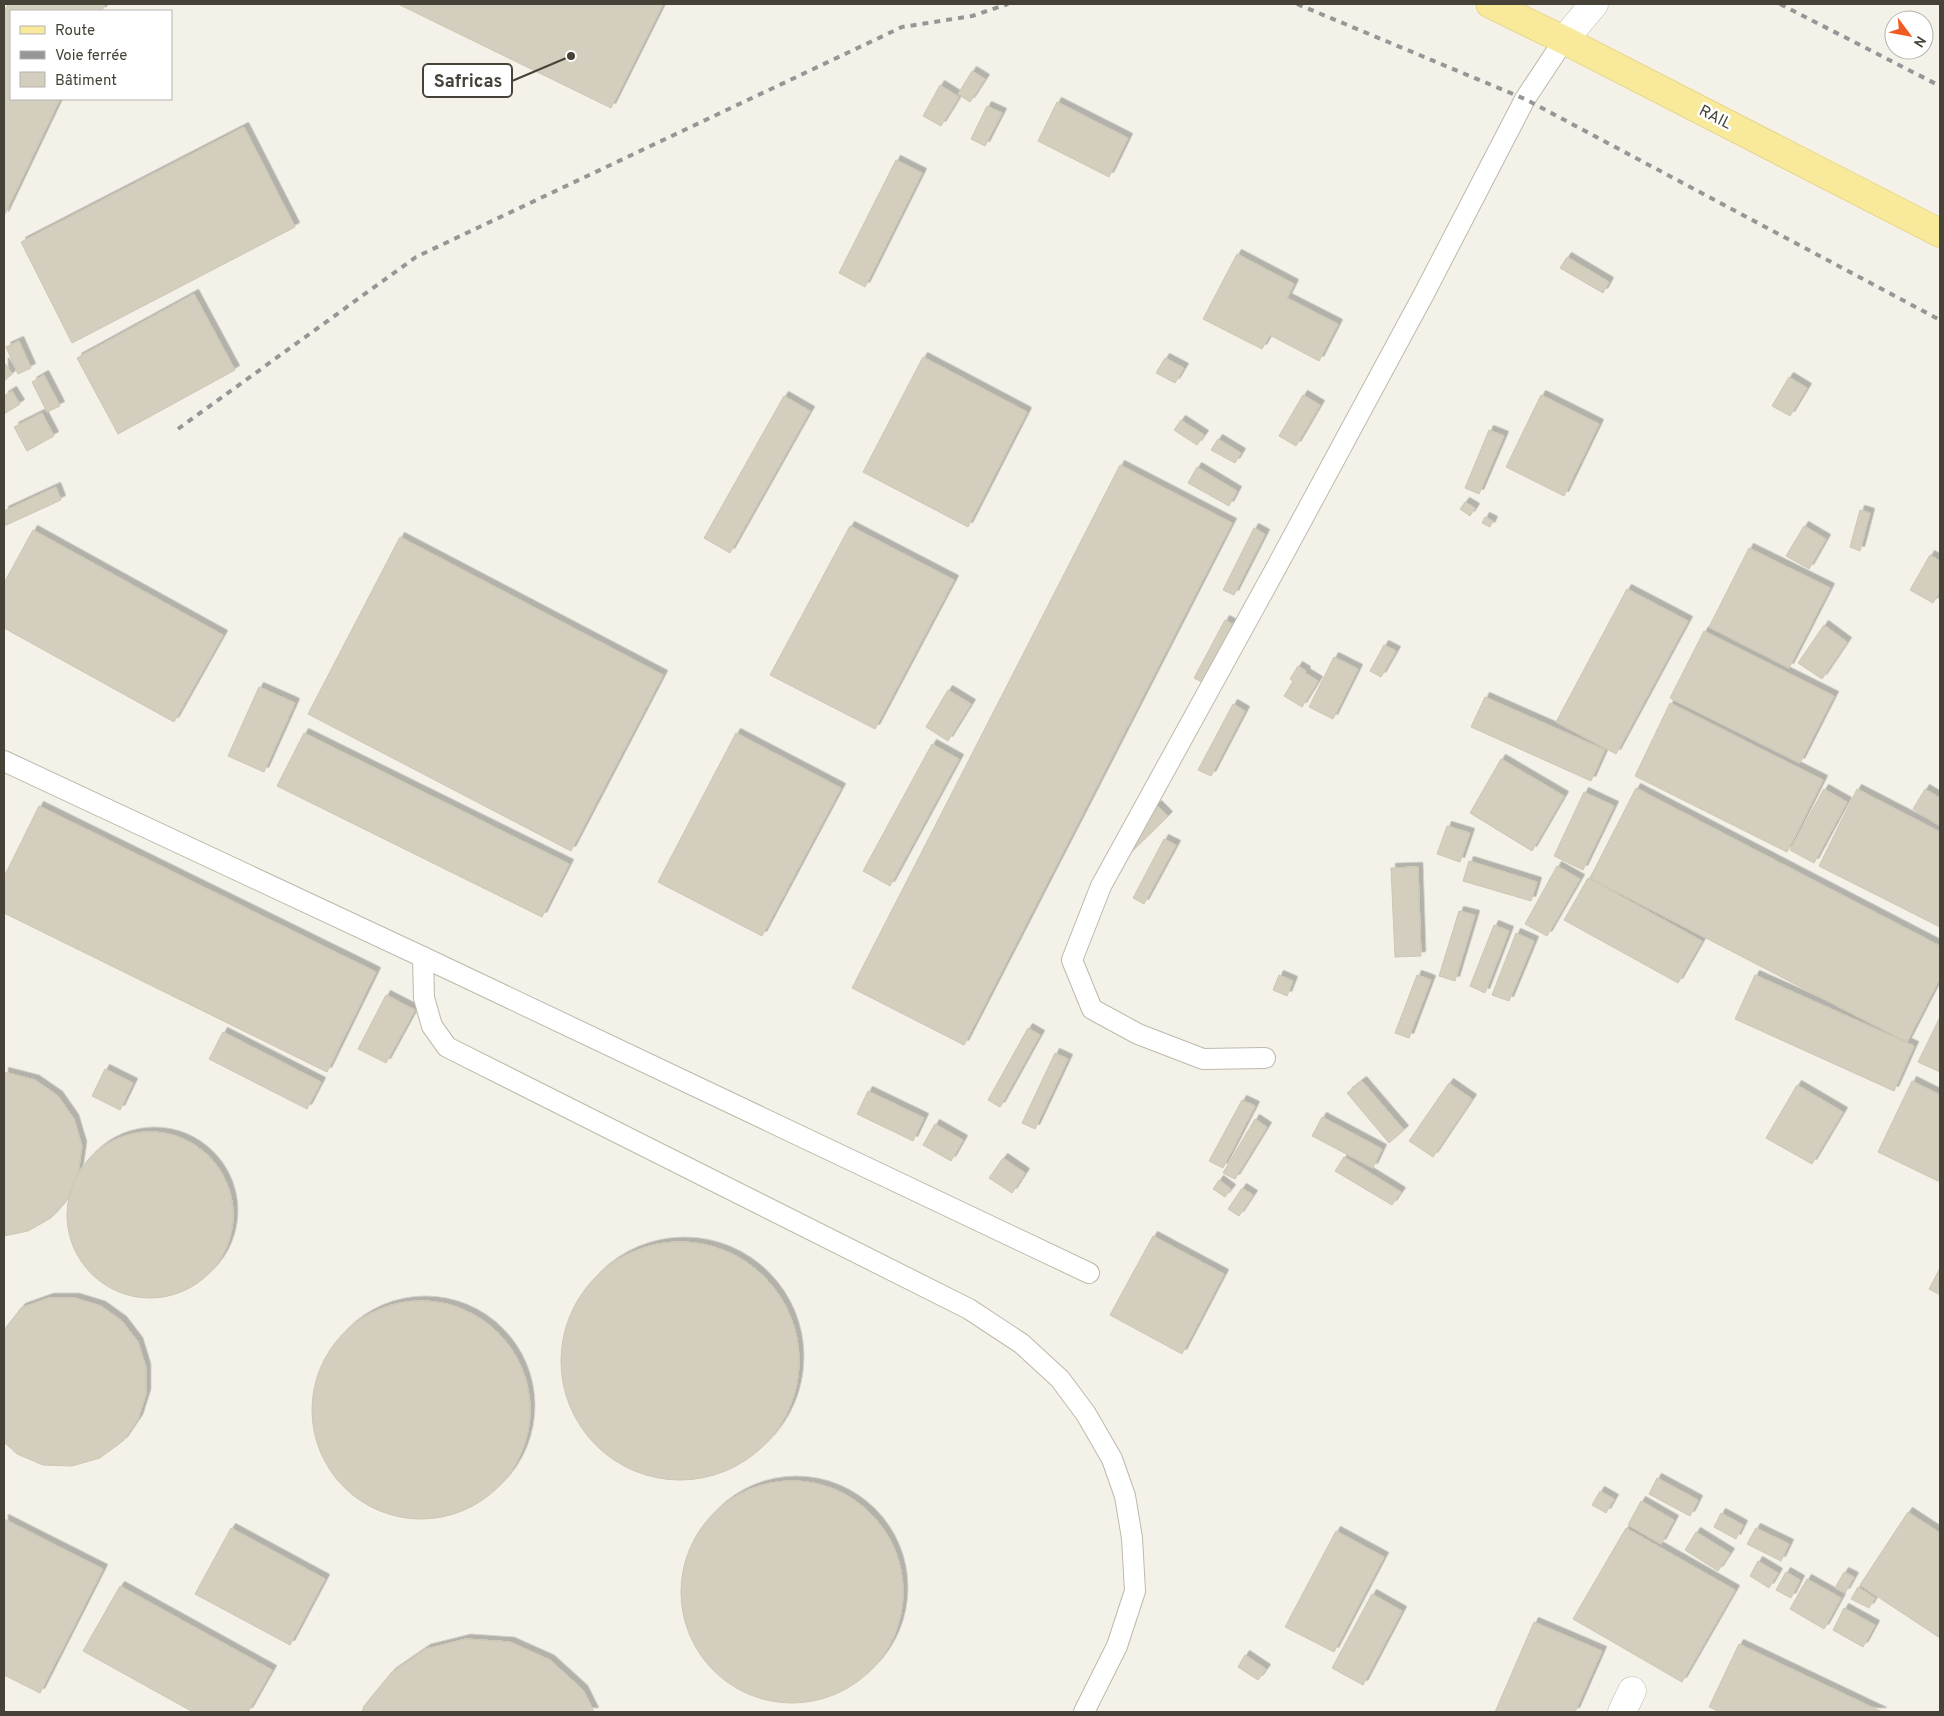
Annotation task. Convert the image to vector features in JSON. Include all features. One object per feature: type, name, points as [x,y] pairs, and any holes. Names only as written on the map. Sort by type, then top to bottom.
[{"type":"main road","name":"RAIL","points":[[1490,4],[1940,233]]},
{"type":"street","points":[[1564,40],[1594,4]]},
{"type":"lane","points":[[1265,1058],[1203,1059],[1138,1034],[1092,1009],[1072,960],[1101,886],[1421,301],[1525,99],[1564,40]]},
{"type":"lane","points":[[4,762],[423,957],[1089,1273]]},
{"type":"lane","points":[[423,957],[424,998],[432,1026],[447,1048],[968,1309],[1022,1344],[1060,1379],[1086,1414],[1112,1459],[1125,1496],[1132,1538],[1135,1591],[1117,1646],[1084,1712]]},
{"type":"building","points":[[8,4],[105,4],[102,10],[10,10],[10,100],[60,100],[4,216],[4,12]]},
{"type":"building","points":[[398,4],[663,4],[611,108]]},
{"type":"building","points":[[972,71],[985,79],[970,102],[958,94]]},
{"type":"building","points":[[940,85],[959,97],[941,126],[923,116]]},
{"type":"building","points":[[1057,102],[1128,138],[1109,177],[1038,141]]},
{"type":"building","points":[[987,106],[1002,113],[985,146],[971,139]]},
{"type":"building","points":[[244,127],[295,227],[72,343],[21,242]]},
{"type":"building","points":[[896,160],[922,173],[865,287],[839,273]]},
{"type":"building","points":[[1237,254],[1294,284],[1287,298],[1338,324],[1319,361],[1270,335],[1262,349],[1203,319]]},
{"type":"building","points":[[1567,257],[1609,282],[1603,293],[1560,268]]},
{"type":"building","points":[[194,294],[235,370],[118,434],[77,358]]},
{"type":"building","points":[[19,341],[31,368],[18,374],[6,347]]},
{"type":"building","points":[[923,357],[1027,412],[968,527],[863,472]]},
{"type":"building","points":[[1165,358],[1184,368],[1175,383],[1156,373]]},
{"type":"building","points":[[4,362],[12,374],[4,381]]},
{"type":"building","points":[[44,375],[60,406],[47,412],[32,382]]},
{"type":"building","points":[[1789,377],[1807,388],[1790,416],[1772,406]]},
{"type":"building","points":[[12,391],[20,404],[4,414],[4,396]]},
{"type":"building","points":[[1303,395],[1320,405],[1296,446],[1279,436]]},
{"type":"building","points":[[1541,395],[1599,424],[1564,496],[1506,467]]},
{"type":"building","points":[[784,396],[810,411],[730,553],[704,538]]},
{"type":"building","points":[[42,413],[54,436],[27,451],[14,427]]},
{"type":"building","points":[[1181,420],[1204,435],[1197,445],[1174,430]]},
{"type":"building","points":[[1489,430],[1504,436],[1479,494],[1465,488]]},
{"type":"building","points":[[1218,439],[1241,453],[1235,463],[1211,450]]},
{"type":"building","points":[[1120,465],[1232,523],[964,1045],[852,988]]},
{"type":"building","points":[[1197,467],[1237,491],[1229,506],[1188,483]]},
{"type":"building","points":[[56,487],[61,500],[4,526],[4,511]]},
{"type":"building","points":[[1465,502],[1475,508],[1470,516],[1460,509]]},
{"type":"building","points":[[1860,510],[1870,513],[1860,551],[1850,547]]},
{"type":"building","points":[[1485,517],[1493,521],[1490,527],[1482,523]]},
{"type":"building","points":[[850,526],[954,580],[875,729],[770,675]]},
{"type":"building","points":[[1804,526],[1826,539],[1809,569],[1786,556]]},
{"type":"building","points":[[1254,528],[1265,534],[1234,595],[1223,590]]},
{"type":"building","points":[[33,530],[223,635],[174,722],[4,628],[4,583]]},
{"type":"building","points":[[400,537],[663,675],[571,851],[308,714]]},
{"type":"building","points":[[1749,548],[1830,588],[1789,668],[1709,627]]},
{"type":"building","points":[[1930,555],[1940,561],[1940,591],[1933,603],[1910,590]]},
{"type":"building","points":[[1627,589],[1688,621],[1616,754],[1556,722]]},
{"type":"building","points":[[1225,620],[1234,625],[1204,683],[1194,678]]},
{"type":"building","points":[[1824,625],[1847,642],[1822,679],[1798,663]]},
{"type":"building","points":[[1704,631],[1834,696],[1800,763],[1670,698]]},
{"type":"building","points":[[1384,645],[1396,651],[1381,677],[1370,671]]},
{"type":"building","points":[[1334,657],[1358,669],[1333,719],[1309,707]]},
{"type":"building","points":[[1298,666],[1318,681],[1302,707],[1284,696],[1293,681],[1290,679]]},
{"type":"building","points":[[259,687],[295,703],[264,772],[228,756]]},
{"type":"building","points":[[948,690],[971,704],[948,741],[926,727]]},
{"type":"building","points":[[1485,697],[1605,750],[1591,781],[1471,727]]},
{"type":"building","points":[[1670,703],[1823,780],[1787,852],[1635,776]]},
{"type":"building","points":[[1233,704],[1245,711],[1211,776],[1198,770]]},
{"type":"building","points":[[304,733],[569,864],[542,917],[277,786]]},
{"type":"building","points":[[736,733],[841,788],[762,936],[658,882]]},
{"type":"building","points":[[932,744],[959,759],[890,886],[863,871]]},
{"type":"building","points":[[1501,759],[1564,796],[1532,851],[1470,813]]},
{"type":"building","points":[[1636,788],[1940,946],[1940,978],[1907,1042],[1590,878]]},
{"type":"building","points":[[1824,789],[1847,802],[1814,863],[1790,850]]},
{"type":"building","points":[[1857,789],[1940,832],[1940,927],[1819,866]]},
{"type":"building","points":[[1925,789],[1940,798],[1940,826],[1913,809]]},
{"type":"building","points":[[1584,792],[1614,806],[1583,870],[1554,856]]},
{"type":"building","points":[[1157,805],[1168,816],[1120,863],[1110,852]]},
{"type":"building","points":[[39,806],[376,972],[327,1072],[4,913],[4,877]]},
{"type":"building","points":[[1447,826],[1470,833],[1460,862],[1437,854]]},
{"type":"building","points":[[1164,839],[1176,845],[1144,904],[1133,898]]},
{"type":"building","points":[[1469,861],[1537,882],[1531,901],[1463,881]]},
{"type":"building","points":[[1557,866],[1580,879],[1547,936],[1525,924]]},
{"type":"building","points":[[1418,867],[1421,956],[1395,957],[1391,868]]},
{"type":"building","points":[[1588,878],[1702,941],[1678,983],[1564,920]]},
{"type":"building","points":[[1459,911],[1475,915],[1455,981],[1439,976]]},
{"type":"building","points":[[1494,925],[1509,931],[1485,993],[1470,986]]},
{"type":"building","points":[[1516,933],[1534,941],[1509,1001],[1492,995]]},
{"type":"building","points":[[1279,975],[1293,981],[1287,996],[1273,990]]},
{"type":"building","points":[[1417,975],[1431,980],[1409,1038],[1395,1033]]},
{"type":"building","points":[[1755,975],[1914,1046],[1894,1091],[1735,1019]]},
{"type":"building","points":[[386,995],[415,1010],[386,1063],[358,1049]]},
{"type":"building","points":[[1940,1017],[1940,1072],[1918,1062]]},
{"type":"building","points":[[1028,1028],[1040,1035],[1000,1107],[988,1100]]},
{"type":"building","points":[[223,1032],[321,1082],[307,1109],[209,1059]]},
{"type":"building","points":[[1055,1053],[1068,1059],[1035,1129],[1022,1123]]},
{"type":"building","points":[[105,1069],[133,1083],[120,1110],[92,1096]]},
{"type":"building","points":[[4,1072],[35,1080],[58,1096],[74,1119],[82,1146],[78,1174],[68,1198],[51,1218],[28,1231],[4,1236]]},
{"type":"building","points":[[1362,1081],[1404,1130],[1389,1143],[1347,1093]]},
{"type":"building","points":[[1912,1081],[1940,1095],[1940,1182],[1878,1152]]},
{"type":"building","points":[[1449,1083],[1472,1099],[1433,1157],[1409,1141]]},
{"type":"building","points":[[1797,1085],[1843,1112],[1812,1164],[1766,1138]]},
{"type":"building","points":[[868,1091],[924,1118],[913,1141],[857,1114]]},
{"type":"building","points":[[1242,1100],[1255,1106],[1223,1168],[1209,1161]]},
{"type":"building","points":[[1322,1117],[1382,1149],[1373,1168],[1312,1136]]},
{"type":"building","points":[[1255,1119],[1267,1127],[1235,1179],[1223,1173]]},
{"type":"building","points":[[935,1124],[963,1140],[951,1161],[923,1145]]},
{"type":"building","points":[[150,1132],[174,1136],[189,1142],[214,1163],[223,1176],[229,1191],[233,1215],[229,1239],[223,1254],[202,1279],[189,1288],[174,1294],[150,1298],[126,1294],[111,1288],[86,1267],[77,1254],[71,1239],[67,1215],[71,1191],[77,1176],[98,1151],[111,1142],[126,1136]]},
{"type":"building","points":[[1344,1157],[1401,1192],[1392,1205],[1335,1171]]},
{"type":"building","points":[[1003,1158],[1025,1173],[1012,1193],[989,1178]]},
{"type":"building","points":[[1219,1180],[1231,1189],[1225,1197],[1213,1189]]},
{"type":"building","points":[[1242,1188],[1253,1195],[1239,1216],[1228,1209]]},
{"type":"building","points":[[1153,1236],[1224,1274],[1182,1354],[1110,1315]]},
{"type":"building","points":[[668,1242],[692,1242],[715,1247],[736,1256],[756,1269],[772,1285],[785,1305],[794,1326],[799,1349],[797,1384],[790,1407],[772,1437],[756,1453],[736,1466],[715,1475],[692,1480],[668,1480],[645,1475],[624,1466],[604,1453],[588,1437],[575,1417],[566,1396],[561,1373],[561,1349],[566,1326],[575,1305],[588,1285],[604,1269],[624,1256],[645,1247]]},
{"type":"building","points":[[1940,1268],[1940,1295],[1929,1289]]},
{"type":"building","points":[[49,1298],[75,1298],[101,1306],[122,1321],[138,1342],[146,1368],[146,1394],[138,1419],[123,1441],[100,1458],[72,1466],[43,1465],[17,1454],[4,1442],[4,1330],[21,1308]]},
{"type":"building","points":[[421,1301],[453,1306],[463,1310],[472,1314],[498,1333],[517,1359],[521,1368],[525,1378],[530,1410],[525,1442],[521,1452],[517,1461],[498,1487],[472,1506],[463,1510],[453,1514],[421,1519],[389,1514],[379,1510],[370,1506],[344,1487],[325,1461],[321,1452],[317,1442],[312,1410],[317,1378],[321,1368],[325,1359],[344,1333],[370,1314],[379,1310],[389,1306]]},
{"type":"building","points":[[1657,1478],[1698,1500],[1690,1516],[1649,1494]]},
{"type":"building","points":[[792,1481],[824,1486],[834,1490],[853,1500],[870,1514],[884,1531],[894,1550],[898,1560],[903,1592],[898,1624],[894,1634],[884,1653],[870,1670],[853,1684],[834,1694],[824,1698],[792,1703],[760,1698],[750,1694],[731,1684],[714,1670],[700,1653],[690,1634],[686,1624],[681,1592],[686,1560],[690,1550],[700,1531],[714,1514],[731,1500],[750,1490],[760,1486]]},
{"type":"building","points":[[1600,1491],[1614,1499],[1606,1513],[1592,1505]]},
{"type":"building","points":[[1641,1501],[1674,1520],[1661,1544],[1628,1525]]},
{"type":"building","points":[[1908,1512],[1940,1533],[1940,1638],[1860,1585]]},
{"type":"building","points":[[1721,1513],[1743,1525],[1736,1539],[1714,1527]]},
{"type":"building","points":[[4,1519],[103,1569],[40,1693],[4,1675]]},
{"type":"building","points":[[231,1528],[325,1579],[290,1645],[195,1594]]},
{"type":"building","points":[[1626,1528],[1735,1590],[1682,1682],[1573,1619]]},
{"type":"building","points":[[1756,1528],[1789,1544],[1781,1561],[1747,1544]]},
{"type":"building","points":[[1336,1531],[1384,1557],[1334,1652],[1285,1627]]},
{"type":"building","points":[[1696,1532],[1730,1553],[1718,1571],[1685,1550]]},
{"type":"building","points":[[1758,1561],[1778,1573],[1769,1588],[1750,1576]]},
{"type":"building","points":[[1786,1572],[1800,1580],[1791,1598],[1776,1590]]},
{"type":"building","points":[[1844,1572],[1854,1577],[1845,1593],[1835,1588]]},
{"type":"building","points":[[1807,1579],[1841,1598],[1824,1629],[1790,1609]]},
{"type":"building","points":[[120,1586],[272,1670],[248,1712],[193,1712],[83,1651]]},
{"type":"building","points":[[1858,1587],[1875,1598],[1869,1608],[1851,1599]]},
{"type":"building","points":[[1372,1594],[1402,1611],[1363,1685],[1332,1668]]},
{"type":"building","points":[[1844,1608],[1875,1625],[1863,1647],[1833,1630]]},
{"type":"building","points":[[1534,1622],[1602,1651],[1575,1712],[1495,1712]]},
{"type":"building","points":[[466,1639],[510,1642],[550,1660],[583,1690],[594,1712],[362,1712],[364,1706],[391,1673],[426,1649]]},
{"type":"building","points":[[1739,1644],[1882,1712],[1720,1712],[1709,1707]]},
{"type":"building","points":[[1245,1655],[1266,1669],[1258,1680],[1238,1667]]},
{"type":"railway","points":[[178,429],[416,257],[902,27],[972,16],[1008,4]]},
{"type":"railway","points":[[1297,4],[1525,99],[1940,320]]},
{"type":"railway","points":[[1780,4],[1940,86]]},
{"type":"place","name":"Safricas","points":[[571,56]]}]
